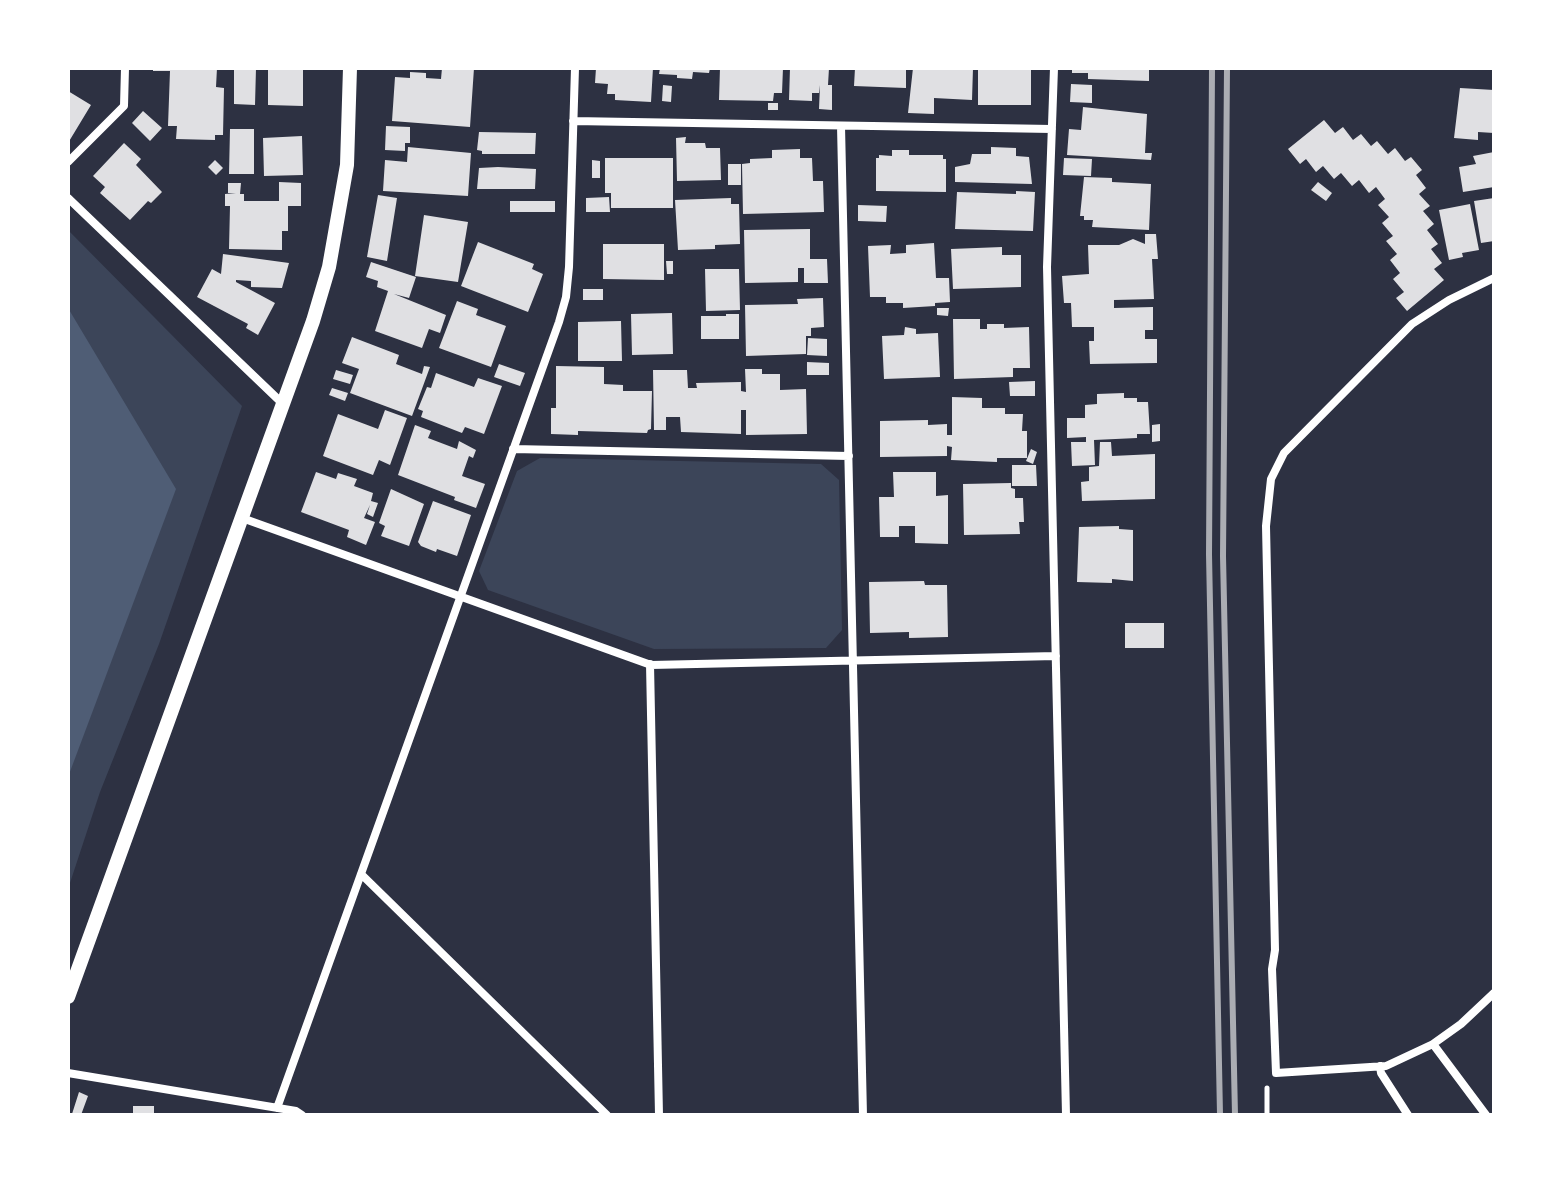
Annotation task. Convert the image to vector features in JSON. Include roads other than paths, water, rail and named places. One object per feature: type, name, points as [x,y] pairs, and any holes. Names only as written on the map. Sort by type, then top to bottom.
[{"type":"street","points":[[68,162],[124,106],[125,68]]},
{"type":"street","points":[[68,997],[313,321],[334,241],[347,165],[350,68]]},
{"type":"street","points":[[277,1108],[566,297],[575,68]]},
{"type":"street","points":[[1054,68],[1047,267],[1066,1115]]},
{"type":"street","points":[[573,121],[1052,129]]},
{"type":"street","points":[[841,126],[863,1115]]},
{"type":"street","points":[[68,198],[283,404]]},
{"type":"street","points":[[1494,278],[1449,300],[1412,324],[1284,453],[1271,479],[1266,526],[1276,1073],[1386,1066],[1433,1044],[1461,1024],[1494,993]]},
{"type":"street","points":[[513,449],[849,456]]},
{"type":"street","points":[[242,518],[650,664],[1056,656]]},
{"type":"street","points":[[650,664],[659,1115]]},
{"type":"street","points":[[361,874],[607,1115]]},
{"type":"street","points":[[1433,1044],[1486,1115]]},
{"type":"street","points":[[1380,1066],[1381,1073],[1408,1115]]},
{"type":"street","points":[[68,1073],[277,1108],[302,1115]]},
{"type":"railway","points":[[1212,68],[1209,554],[1220,1115]]},
{"type":"railway","points":[[1227,68],[1223,556],[1235,1115]]}]
